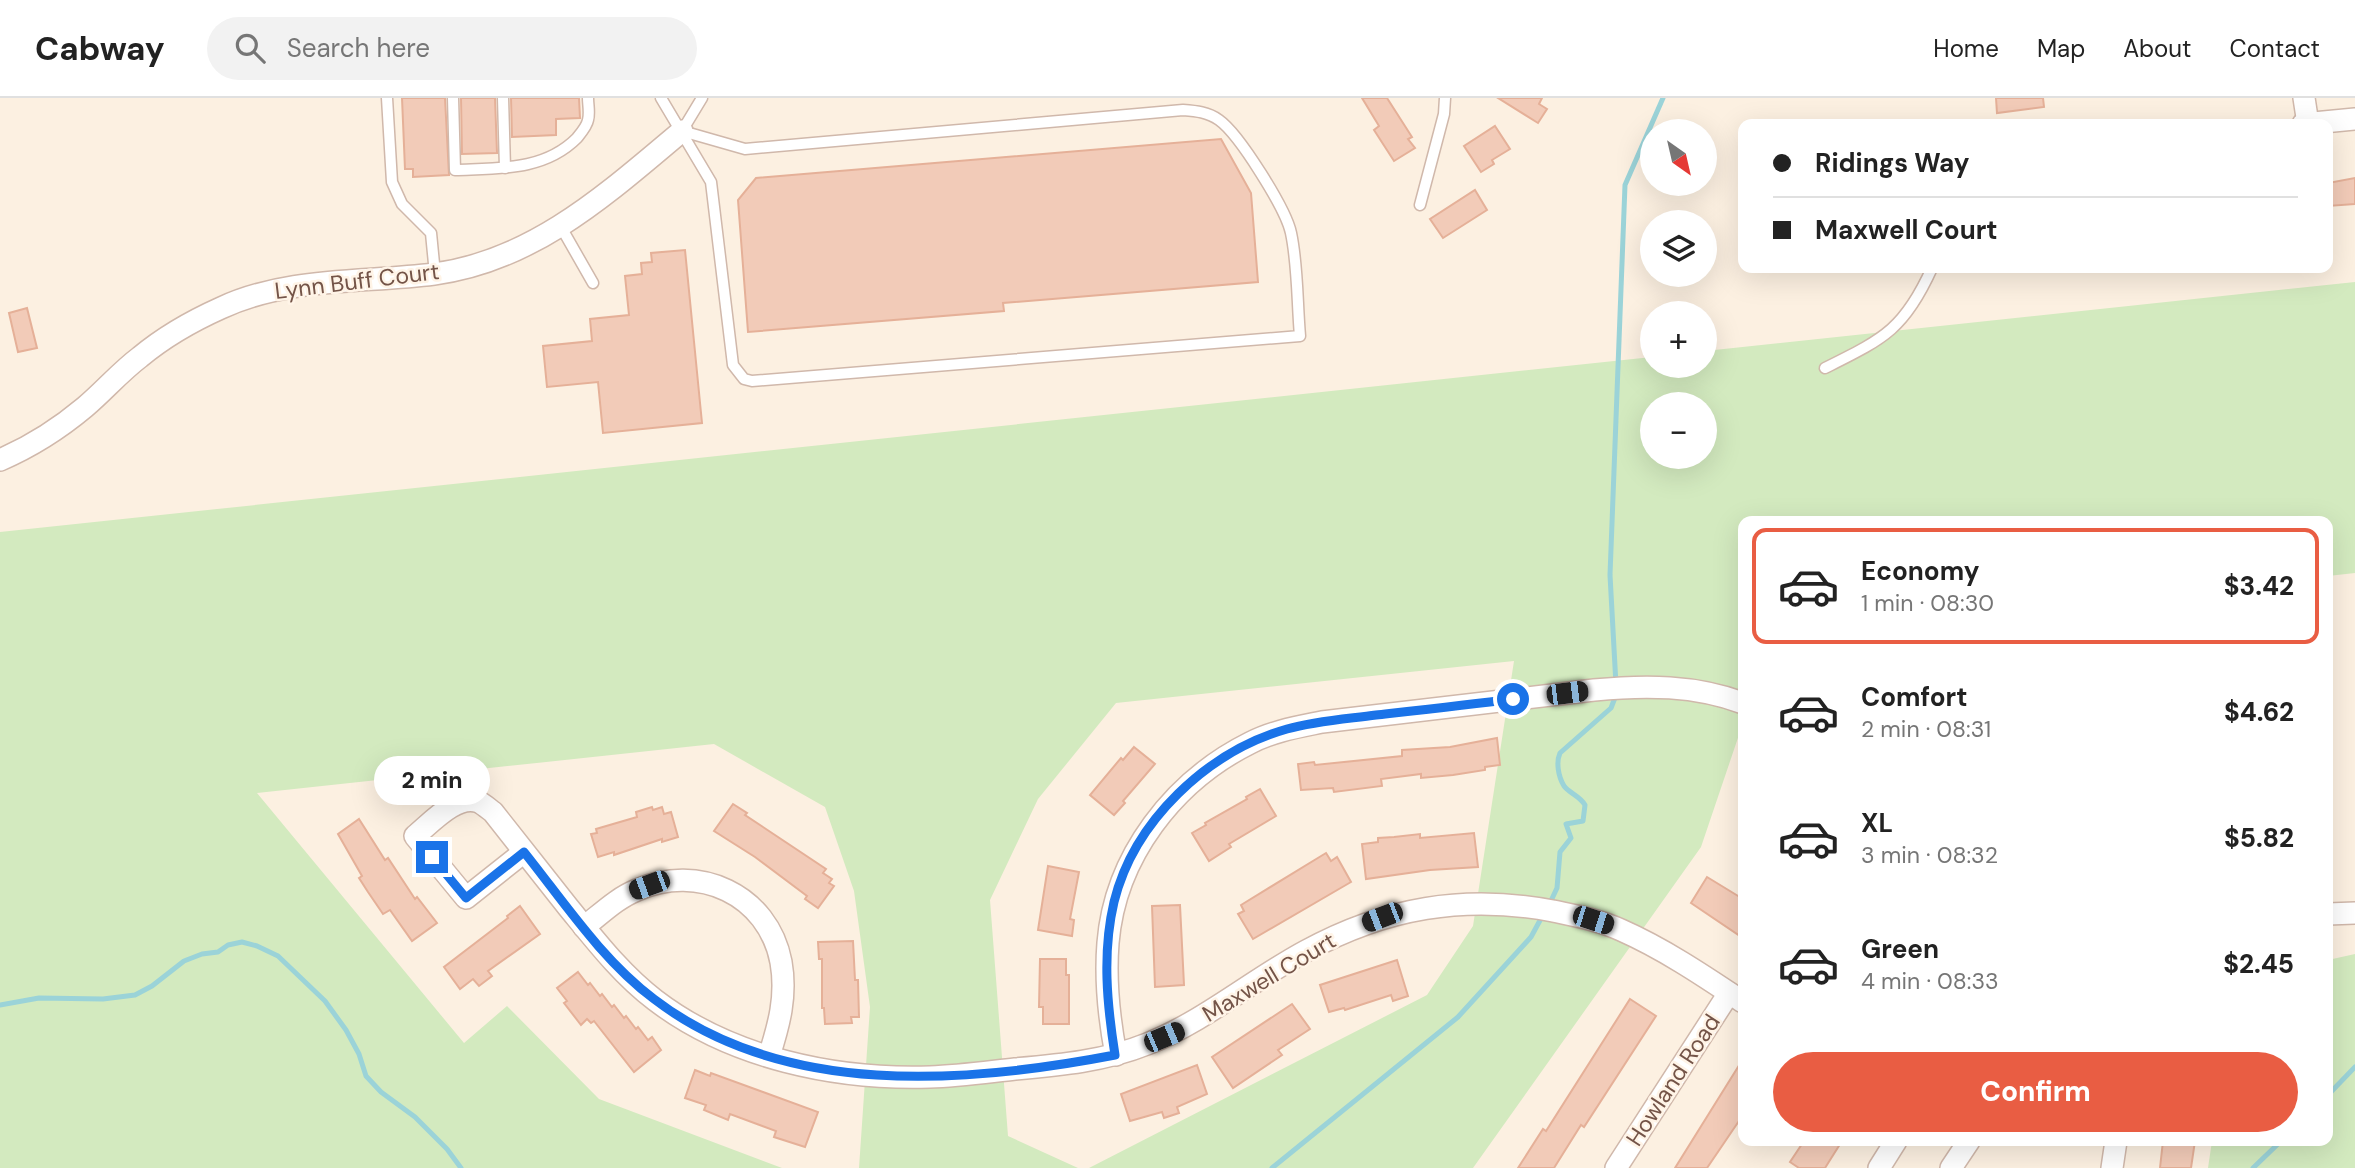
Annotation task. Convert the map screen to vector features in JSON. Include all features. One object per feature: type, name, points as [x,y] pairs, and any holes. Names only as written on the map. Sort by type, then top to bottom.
[{"type":"street","points":[[2304,98],[2305,119]]},
{"type":"street","points":[[2333,121],[2355,119]]},
{"type":"street","name":"Lynn Buff Court","points":[[0,460],[85,408],[139,358],[166,338],[223,306],[260,293],[299,286],[435,274],[497,259],[561,227],[614,188],[682,131]]},
{"type":"street","points":[[1115,1055],[1109,1018],[1108,942],[1115,901],[1127,866],[1166,807],[1193,779],[1221,759],[1253,741],[1287,729],[1322,722],[1594,690],[1639,686],[1703,692],[1738,702]]},
{"type":"street","name":"Maxwell Court","points":[[524,852],[466,898],[415,836],[453,806],[465,801],[479,802],[493,813],[584,927],[628,976],[652,998],[685,1022],[714,1037],[769,1056],[829,1070],[880,1076],[931,1077],[1075,1062],[1115,1055],[1204,1017],[1303,952],[1346,931],[1382,917],[1417,909],[1460,904],[1538,908],[1593,920],[1652,945],[1736,998]]},
{"type":"street","points":[[584,927],[635,891],[665,881],[697,880],[718,885],[735,894],[764,922],[780,959],[782,1009],[769,1056]]},
{"type":"street","points":[[2333,914],[2355,913]]},
{"type":"street","name":"Howland Road","points":[[1616,1168],[1736,998]]},
{"type":"street","points":[[1878,1168],[1893,1146]]},
{"type":"street","points":[[1951,1168],[1962,1146]]},
{"type":"street","points":[[2112,1168],[2115,1146]]},
{"type":"lane","points":[[387,98],[392,182],[402,204],[431,233],[435,274]]},
{"type":"lane","points":[[453,98],[455,170],[523,167],[550,158],[569,146],[589,121],[588,98]]},
{"type":"lane","points":[[503,98],[505,168]]},
{"type":"lane","points":[[661,98],[710,182],[733,365],[744,379],[752,381],[1300,336],[1291,235],[1287,219],[1238,141],[1227,127],[1203,112],[1183,110],[745,149],[682,131]]},
{"type":"lane","points":[[682,131],[702,98]]},
{"type":"lane","points":[[1420,205],[1444,114],[1445,98]]},
{"type":"lane","points":[[561,227],[593,283]]},
{"type":"lane","points":[[1825,368],[1874,344],[1889,333],[1908,313],[1930,273]]},
{"type":"green space","points":[[2355,282],[2355,573],[2333,575],[2333,516],[1738,516],[1738,738],[1701,847],[1473,1168],[1089,1168],[1427,995],[1473,926],[1514,661],[1116,703],[1038,799],[990,900],[1008,1136],[1078,1168],[859,1168],[870,1007],[854,891],[825,807],[714,744],[257,793],[464,1043],[507,1006],[599,1099],[782,1168],[0,1168],[0,532],[1640,358],[1640,378],[1717,378],[1717,350]]},
{"type":"green space","points":[[2355,954],[2355,1168],[2208,1168],[2211,1146],[2333,1146],[2333,959]]},
{"type":"building","points":[[402,98],[445,98],[449,175],[413,177],[413,169],[405,169]]},
{"type":"building","points":[[461,98],[495,98],[497,153],[462,154]]},
{"type":"building","points":[[511,98],[579,98],[580,118],[556,119],[556,135],[512,137]]},
{"type":"building","points":[[1362,98],[1387,98],[1412,137],[1408,139],[1415,148],[1394,161],[1374,130],[1379,126]]},
{"type":"building","points":[[1498,98],[1542,98],[1539,104],[1547,109],[1538,123]]},
{"type":"building","points":[[1996,98],[2043,98],[2044,107],[1997,113]]},
{"type":"building","points":[[1495,126],[1510,149],[1492,160],[1494,164],[1481,172],[1464,146]]},
{"type":"building","points":[[1221,139],[1251,193],[1258,282],[1003,303],[1004,311],[748,332],[738,200],[756,178]]},
{"type":"building","points":[[2355,178],[2355,204],[2333,206],[2333,182]]},
{"type":"building","points":[[1475,190],[1487,210],[1443,238],[1430,219]]},
{"type":"building","points":[[685,250],[702,423],[603,433],[598,382],[547,387],[543,346],[592,341],[590,319],[629,315],[625,276],[642,274],[641,263],[652,262],[651,253]]},
{"type":"building","points":[[27,308],[37,348],[18,352],[9,313]]},
{"type":"building","points":[[1497,738],[1500,765],[1485,767],[1485,770],[1421,778],[1421,774],[1381,779],[1382,786],[1334,792],[1333,788],[1301,790],[1298,764],[1314,762],[1315,765],[1402,756],[1402,750],[1450,747]]},
{"type":"building","points":[[1134,747],[1155,764],[1114,815],[1090,795],[1121,758],[1123,760]]},
{"type":"building","points":[[1260,789],[1276,816],[1229,844],[1231,847],[1209,861],[1192,833]]},
{"type":"building","points":[[733,804],[747,813],[745,815],[826,869],[823,873],[832,879],[829,883],[834,886],[818,908],[805,899],[807,896],[755,857],[714,831]]},
{"type":"building","points":[[652,807],[653,810],[662,807],[664,814],[671,812],[678,837],[598,857],[591,834],[597,833],[596,829],[637,817],[636,812]]},
{"type":"building","points":[[359,819],[385,860],[388,858],[415,899],[417,897],[437,923],[412,941],[390,910],[383,914],[359,878],[362,876],[338,834]]},
{"type":"building","points":[[1474,833],[1478,867],[1430,870],[1366,879],[1362,844],[1378,842],[1378,838],[1420,834],[1420,838]]},
{"type":"building","points":[[1326,853],[1331,861],[1337,857],[1351,882],[1253,939],[1238,914],[1244,911],[1241,905]]},
{"type":"building","points":[[1048,866],[1079,872],[1070,919],[1074,920],[1072,936],[1038,930]]},
{"type":"building","points":[[1707,877],[1738,896],[1738,935],[1691,903]]},
{"type":"building","points":[[1180,905],[1184,985],[1155,987],[1152,906]]},
{"type":"building","points":[[520,906],[540,934],[488,971],[492,976],[479,986],[473,979],[460,989],[444,967]]},
{"type":"building","points":[[853,941],[859,1017],[851,1017],[852,1023],[825,1024],[822,1008],[822,959],[819,959],[818,942]]},
{"type":"building","points":[[1040,959],[1066,959],[1066,975],[1069,975],[1069,1024],[1043,1024],[1043,1007],[1039,1007]]},
{"type":"building","points":[[1397,960],[1408,996],[1393,1001],[1391,995],[1345,1010],[1344,1008],[1329,1012],[1320,985]]},
{"type":"building","points":[[578,972],[612,1007],[614,1005],[624,1018],[626,1016],[636,1029],[638,1027],[648,1040],[652,1037],[661,1050],[634,1072],[594,1021],[591,1023],[587,1019],[581,1025],[564,1003],[567,1001],[557,988]]},
{"type":"building","points":[[1630,999],[1656,1016],[1584,1127],[1581,1125],[1554,1168],[1518,1168],[1543,1129],[1546,1131]]},
{"type":"building","points":[[1292,1004],[1310,1029],[1278,1050],[1282,1055],[1233,1088],[1212,1057]]},
{"type":"building","points":[[1197,1065],[1207,1094],[1177,1107],[1179,1113],[1164,1118],[1162,1112],[1130,1121],[1121,1094]]},
{"type":"building","points":[[1738,1067],[1738,1122],[1707,1168],[1675,1168]]},
{"type":"building","points":[[695,1070],[710,1076],[711,1073],[818,1112],[805,1147],[774,1137],[776,1131],[730,1114],[728,1120],[704,1110],[706,1105],[685,1098]]},
{"type":"building","points":[[1801,1146],[1839,1146],[1825,1168],[1799,1168],[1790,1162]]},
{"type":"building","points":[[2162,1146],[2194,1146],[2191,1168],[2160,1168]]},
{"type":"waterway","points":[[1616,685],[1610,575],[1625,185],[1663,98]]},
{"type":"waterway","points":[[1549,905],[1557,888],[1560,852],[1571,838],[1566,824],[1583,821],[1585,805],[1564,786],[1560,778],[1560,753],[1611,708],[1616,695]]},
{"type":"waterway","points":[[1272,1168],[1458,1017],[1531,937],[1544,913]]},
{"type":"waterway","points":[[0,1005],[39,998],[103,999],[135,995],[152,986],[184,961],[242,942],[257,946],[278,956],[325,1001],[346,1030],[359,1054],[366,1076],[381,1092],[415,1117],[447,1149],[461,1168]]},
{"type":"waterway","points":[[2333,1090],[2355,1067]]},
{"type":"waterway","points":[[2253,1168],[2276,1146]]},
{"type":"route","points":[[432,857],[466,898],[524,852],[606,953],[652,998],[685,1022],[714,1037],[769,1056],[829,1070],[880,1076],[931,1077],[1075,1062],[1115,1055],[1107,980],[1108,942],[1115,901],[1127,866],[1146,834],[1166,807],[1193,779],[1253,741],[1287,729],[1322,722],[1513,699]]}]
